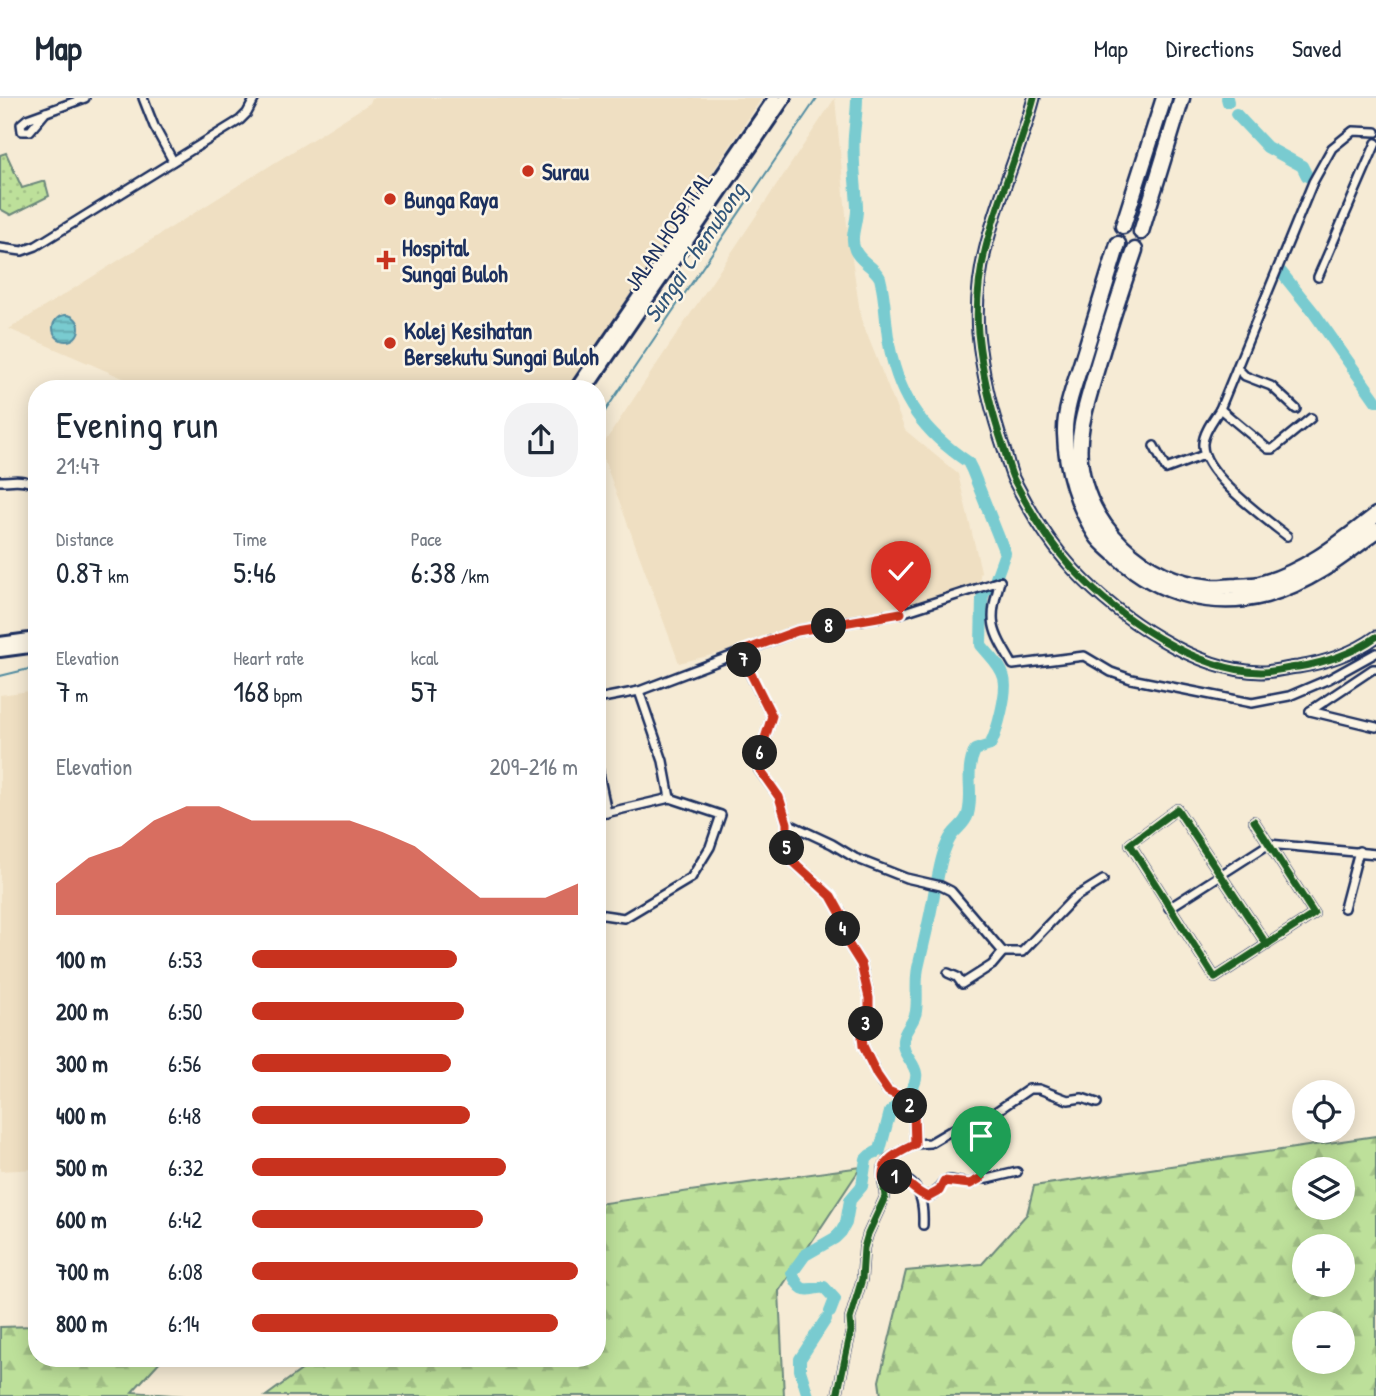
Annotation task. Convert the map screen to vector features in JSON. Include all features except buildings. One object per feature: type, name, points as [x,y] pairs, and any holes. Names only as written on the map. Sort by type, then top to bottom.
[{"type":"highway","points":[[1123,226],[1164,98]]},
{"type":"highway","points":[[1141,232],[1182,98]]},
{"type":"highway","points":[[1150,143],[1167,149]]},
{"type":"highway","points":[[1118,244],[1072,392],[1064,431],[1068,464],[1077,498],[1097,537],[1134,572],[1165,589],[1192,597],[1234,600],[1265,595],[1376,531]]},
{"type":"highway","points":[[1135,250],[1112,314],[1080,428],[1080,459],[1086,491],[1098,519],[1136,559],[1184,581],[1211,587],[1261,584],[1304,574]]},
{"type":"highway","points":[[1347,546],[1376,515]]},
{"type":"main road","name":"JALAN HOSPITAL","points":[[581,380],[774,98]]},
{"type":"main road","name":"JALAN HOSPITAL","points":[[592,380],[785,98]]},
{"type":"main road","points":[[0,643],[28,639]]},
{"type":"main road","points":[[0,651],[28,647]]},
{"type":"street","points":[[46,113],[85,98]]},
{"type":"street","points":[[143,98],[154,127],[173,161]]},
{"type":"street","points":[[0,248],[22,250],[36,246],[240,120],[247,113],[254,98]]},
{"type":"street","points":[[1034,98],[987,235],[978,302],[978,334],[992,415],[1014,480],[1050,540],[1074,569],[1118,609],[1160,641],[1183,653],[1213,663],[1261,672],[1316,664],[1364,645],[1376,637]]},
{"type":"street","points":[[1287,536],[1227,485],[1204,454],[1203,442],[1220,409],[1313,183],[1332,148],[1353,131],[1376,132]]},
{"type":"street","points":[[1318,277],[1376,143]]},
{"type":"street","points":[[1237,368],[1245,376],[1271,386],[1296,409]]},
{"type":"street","points":[[1220,409],[1268,449],[1273,449],[1311,418]]},
{"type":"street","points":[[1154,446],[1164,469],[1204,454]]},
{"type":"street","points":[[0,481],[28,481]]},
{"type":"street","points":[[606,697],[639,691],[797,631],[901,613],[1000,581],[992,609],[995,635],[1013,664],[1084,656],[1131,679],[1252,703],[1289,696],[1329,679],[1376,653]]},
{"type":"street","points":[[740,652],[772,716],[759,757],[760,770],[779,797],[787,823],[787,856],[831,896],[841,914],[844,937],[861,964],[869,998],[869,1016],[862,1036],[863,1046],[888,1091],[907,1099],[914,1113],[915,1144]]},
{"type":"street","points":[[1376,669],[1373,668],[1310,711],[1376,727]]},
{"type":"street","points":[[639,691],[663,761],[670,798]]},
{"type":"street","points":[[606,808],[607,813],[670,798],[721,815],[710,847],[691,878],[624,918],[606,915]]},
{"type":"street","points":[[1254,821],[1314,914],[1267,945],[1215,978],[1130,844],[1177,809],[1267,945]]},
{"type":"street","points":[[787,823],[855,858],[906,878],[942,886],[951,891],[1003,952],[1022,952],[1074,898],[1103,880]]},
{"type":"street","points":[[1169,908],[1269,844],[1376,854]]},
{"type":"street","points":[[1344,908],[1359,851]]},
{"type":"street","points":[[948,973],[957,977],[962,984],[992,965],[1003,952]]},
{"type":"street","points":[[837,1396],[851,1331],[850,1319],[862,1279],[867,1234],[885,1197],[882,1170],[888,1159],[915,1144],[930,1143],[964,1123],[994,1113],[1029,1089],[1039,1089],[1068,1100],[1082,1098],[1097,1103]]},
{"type":"street","points":[[919,1193],[928,1197],[933,1195],[939,1191],[944,1181],[970,1184],[981,1178],[986,1180],[1017,1172]]},
{"type":"street","points":[[883,1178],[892,1177],[910,1182],[923,1203],[923,1225]]},
{"type":"shaded area","name":"Hospital Sungai Buloh","points":[[372,98],[762,98],[573,380],[127,380],[9,329],[370,103]]},
{"type":"shaded area","points":[[835,98],[847,225],[861,319],[905,430],[958,474],[981,571],[978,586],[941,599],[679,663],[606,465],[606,440]]},
{"type":"shaded area","points":[[28,691],[28,1169],[0,1171],[0,695]]},
{"type":"green space","points":[[6,153],[22,188],[45,181],[49,196],[11,215],[0,209],[0,155]]},
{"type":"green space","points":[[1376,1136],[1376,1396],[881,1396],[879,1381],[906,1271],[982,1264],[1027,1214],[1034,1186],[1328,1143],[1355,1143],[1355,1139]]},
{"type":"green space","points":[[861,1167],[779,1291],[784,1396],[266,1396],[306,1367],[606,1367],[606,1203]]},
{"type":"green space","points":[[28,1326],[28,1367],[155,1367],[132,1392],[185,1396],[0,1396],[0,1327]]},
{"type":"water","points":[[66,315],[75,319],[79,328],[75,337],[66,341],[57,337],[53,328],[57,319]]},
{"type":"waterway","name":"Sungai Chemubong","points":[[606,410],[817,98]]},
{"type":"waterway","points":[[857,98],[853,154],[857,213],[853,245],[857,254],[880,278],[894,367],[908,400],[927,427],[968,462],[972,470],[1005,553],[996,578]]},
{"type":"waterway","points":[[1227,98],[1228,102]]},
{"type":"waterway","points":[[1236,114],[1267,147],[1302,166],[1307,176]]},
{"type":"waterway","points":[[1281,272],[1314,313],[1376,401]]},
{"type":"waterway","points":[[937,881],[946,846],[968,814],[970,775],[975,750],[990,745],[1003,702],[1005,684],[1002,673],[998,664],[981,645],[982,599],[989,588]]},
{"type":"waterway","name":"Sungai Chemubong","points":[[0,676],[28,669]]},
{"type":"waterway","points":[[908,1094],[914,1085],[916,1071],[906,1054],[903,1040],[917,1006],[918,968],[935,888]]},
{"type":"waterway","points":[[874,1153],[880,1150],[890,1112],[901,1101]]},
{"type":"waterway","points":[[830,1312],[835,1299],[824,1287],[804,1289],[792,1273],[805,1255],[841,1232],[846,1223],[850,1200],[862,1186],[866,1159],[870,1155]]},
{"type":"waterway","points":[[808,1396],[800,1370],[800,1359],[826,1319]]},
{"type":"cycle path","points":[[1034,98],[987,242],[978,302],[978,333],[985,379],[1012,475],[1035,517],[1074,570],[1112,606],[1159,638],[1210,662],[1236,669],[1275,671],[1328,660],[1358,648],[1376,637]]},
{"type":"cycle path","points":[[739,652],[772,716],[759,757],[759,770],[779,797],[787,823],[787,856],[831,896],[841,914],[844,937],[861,964],[869,998],[869,1016],[862,1036],[863,1046],[888,1091],[907,1099],[914,1113],[915,1144],[888,1159],[882,1170],[885,1197],[864,1248],[862,1279],[850,1319],[851,1331],[837,1396]]},
{"type":"cycle path","points":[[1254,821],[1314,914],[1215,978],[1130,844],[1177,809],[1267,945]]},
{"type":"place","name":"Surau","points":[[528,171]]},
{"type":"place","name":"Bunga Raya","points":[[390,199]]},
{"type":"place","name":"Hospital Sungai Buloh","points":[[386,260]]},
{"type":"place","name":"Kolej Kesihatan Bersekutu Sungai Buloh","points":[[390,343]]},
{"type":"route","points":[[901,613],[797,631],[740,652],[772,716],[759,757],[760,770],[779,797],[787,823],[787,856],[831,896],[841,914],[844,937],[861,964],[869,998],[869,1016],[862,1036],[863,1046],[888,1091],[907,1099],[914,1113],[915,1144],[888,1159],[882,1170],[883,1178],[892,1177],[910,1182],[919,1193],[928,1197],[939,1191],[944,1181],[970,1184],[981,1178]]}]
